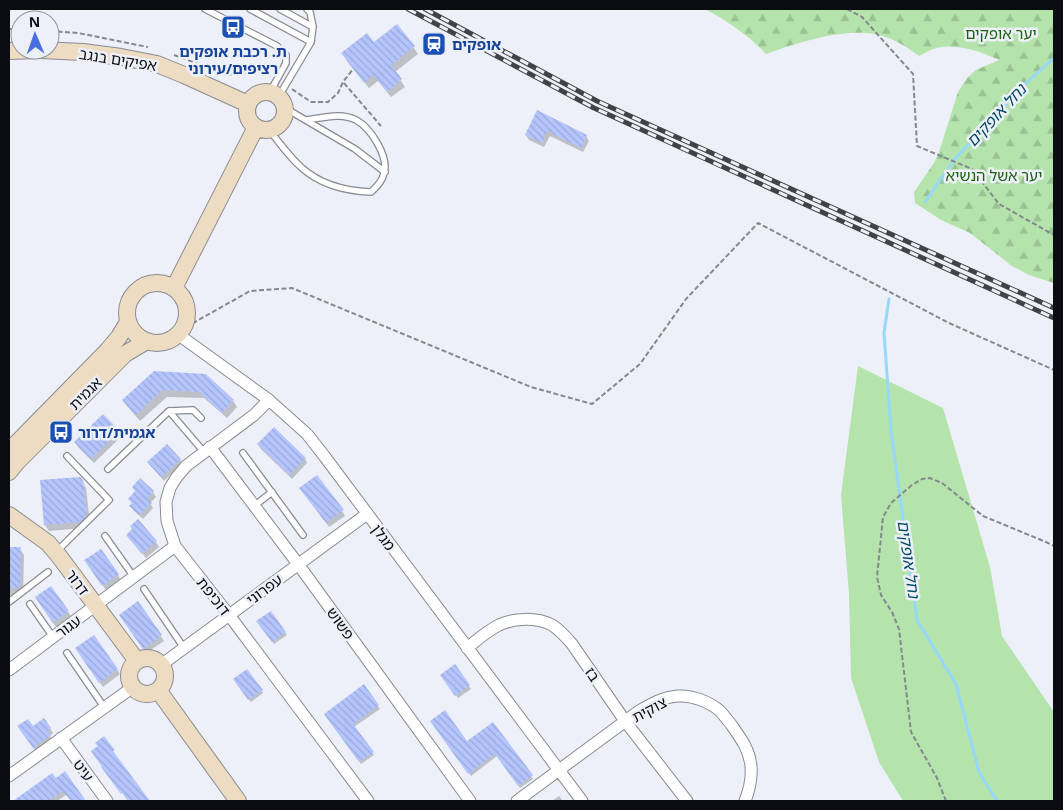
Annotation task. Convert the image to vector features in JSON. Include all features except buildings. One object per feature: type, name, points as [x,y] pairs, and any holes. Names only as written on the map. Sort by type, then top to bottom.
[{"type":"street","name":"אפיקים בנגב","points":[[60,51],[92,53],[157,64],[248,104]]},
{"type":"street","points":[[264,91],[280,95],[285,115],[283,121],[276,128],[262,128],[251,123],[246,111],[248,104],[257,93],[264,91]]},
{"type":"street","points":[[174,288],[262,128]]},
{"type":"street","points":[[155,283],[165,284],[174,288],[186,301],[188,310],[188,319],[182,331],[172,340],[163,343],[145,342],[134,334],[128,322],[126,314],[131,298],[137,290],[146,285],[155,283]]},
{"type":"street","name":"אגמית","points":[[9,451],[108,350],[119,338],[128,322]]},
{"type":"street","name":"מגלן","points":[[182,331],[289,416],[326,457],[558,770]]},
{"type":"street","name":"אגמית","points":[[9,472],[106,372],[125,354],[145,342]]},
{"type":"street","name":"דוכיפת","points":[[270,400],[254,415],[186,466],[170,488],[166,502],[167,521],[175,546],[368,801]]},
{"type":"street","name":"פשוש","points":[[207,450],[254,506],[298,564],[470,801]]},
{"type":"street","name":"עפרוני","points":[[161,665],[367,514]]},
{"type":"street","name":"דרור","points":[[9,515],[48,543],[56,552],[137,661]]},
{"type":"street","name":"עגור","points":[[9,670],[175,546]]},
{"type":"street","name":"בז","points":[[467,648],[499,625],[514,620],[529,620],[552,625],[572,644],[625,722],[686,801]]},
{"type":"street","points":[[152,659],[161,665],[164,670],[164,681],[158,690],[145,694],[132,687],[129,676],[130,670],[137,661],[152,659]]},
{"type":"street","points":[[9,776],[132,687]]},
{"type":"street","points":[[158,690],[238,801]]},
{"type":"street","name":"צוקית","points":[[518,801],[639,711],[668,697],[679,696],[702,700],[720,711],[743,740],[751,766],[751,781],[746,801]]},
{"type":"street","name":"עיט","points":[[61,738],[107,801]]},
{"type":"street","points":[[558,770],[582,801]]},
{"type":"lane","points":[[205,9],[277,46],[286,56],[280,95]]},
{"type":"lane","points":[[250,9],[311,42]]},
{"type":"lane","points":[[280,9],[313,27]]},
{"type":"lane","points":[[280,95],[311,42],[313,27],[310,12],[307,9]]},
{"type":"lane","points":[[280,95],[306,120],[355,149],[385,172]]},
{"type":"lane","points":[[262,128],[303,169],[320,180],[354,192],[371,192],[380,184],[385,172],[382,152],[372,134],[357,120],[340,115],[306,120]]},
{"type":"lane","points":[[108,469],[169,411],[193,410],[202,418]]},
{"type":"lane","points":[[169,411],[207,450]]},
{"type":"lane","points":[[243,453],[303,535]]},
{"type":"lane","points":[[56,552],[109,500],[66,456]]},
{"type":"lane","points":[[254,506],[272,492]]},
{"type":"lane","points":[[105,536],[134,576]]},
{"type":"lane","points":[[9,602],[48,572]]},
{"type":"lane","points":[[144,589],[184,648]]},
{"type":"lane","points":[[30,604],[53,637]]},
{"type":"lane","points":[[67,653],[104,707]]},
{"type":"path","points":[[847,9],[862,17],[913,74],[917,146],[972,169],[999,204],[1054,235]]},
{"type":"path","points":[[280,95],[311,102],[328,102],[338,94],[343,82],[353,69]]},
{"type":"path","points":[[343,82],[381,126]]},
{"type":"path","points":[[182,331],[250,291],[292,288],[531,387],[592,404],[640,364],[686,299],[758,223],[949,323],[1054,370]]},
{"type":"path","points":[[946,801],[937,778],[912,732],[898,629],[892,612],[881,594],[877,577],[883,517],[891,503],[912,485],[922,479],[930,478],[942,483],[983,516],[1054,546]]},
{"type":"green space","name":"יער אשל הנשיא","points":[[705,9],[1054,9],[1054,283],[1029,275],[1012,266],[970,233],[941,220],[915,203],[914,192],[934,163],[939,152],[958,92],[967,78],[976,70],[999,60],[977,51],[960,47],[944,47],[928,51],[919,56],[904,45],[881,35],[862,33],[848,33],[819,38],[766,54],[738,29]]},
{"type":"green space","points":[[858,366],[943,408],[990,567],[1002,636],[1054,712],[1054,801],[903,801],[879,762],[851,678],[849,594],[841,495]]},
{"type":"waterway","name":"נחל אופקים","points":[[925,202],[954,160],[1027,82],[1054,58]]},
{"type":"waterway","name":"נחל אופקים","points":[[889,299],[884,333],[891,431],[917,620],[956,684],[979,772],[997,801]]},
{"type":"railway","points":[[408,9],[594,108],[1054,318]]},
{"type":"railway","points":[[425,9],[597,101],[1054,308]]},
{"type":"place","name":"ת. רכבת אופקים רציפים/עירוני","points":[[233,27]]},
{"type":"place","name":"אופקים","points":[[434,44]]},
{"type":"place","name":"אגמית/דרור","points":[[61,432]]},
{"type":"park label","name":"יער אופקים","points":[[1001,33]]}]
